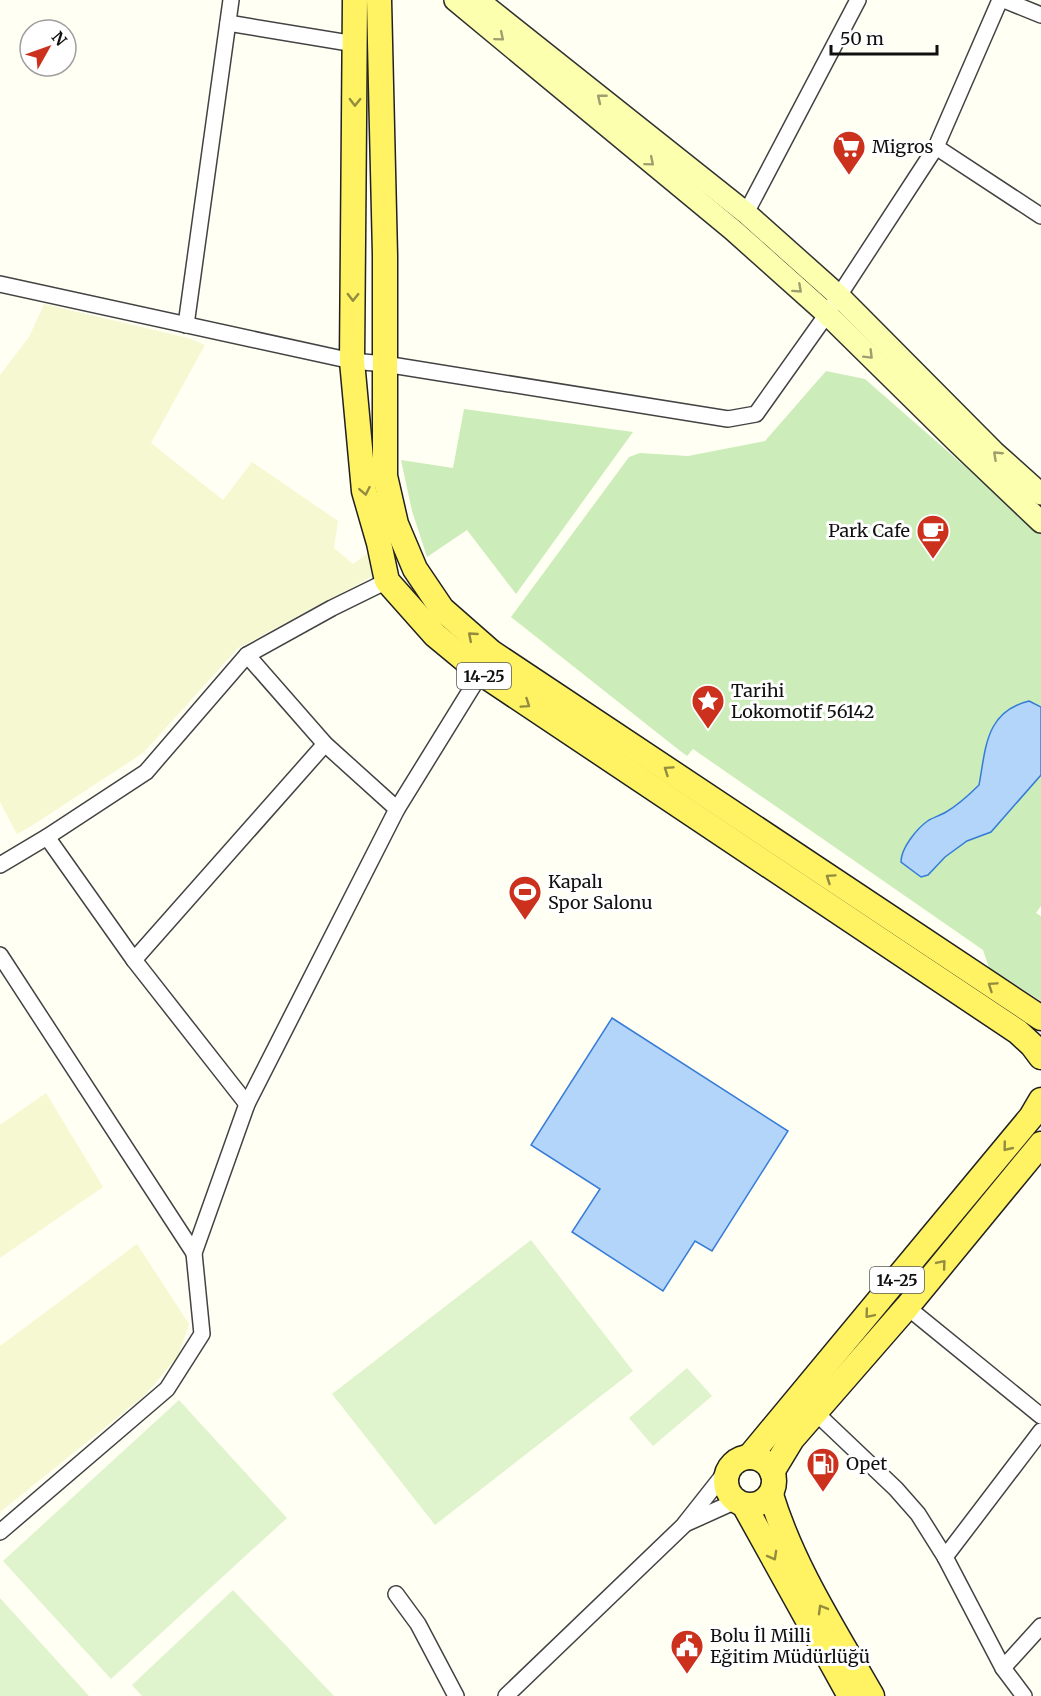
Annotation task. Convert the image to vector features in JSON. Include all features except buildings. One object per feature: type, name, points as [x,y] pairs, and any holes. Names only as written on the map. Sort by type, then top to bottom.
[{"type":"main road","points":[[355,0],[352,361],[364,491],[387,581]]},
{"type":"main road","name":"14-25","points":[[379,0],[385,476],[396,524],[415,569],[442,609],[491,652],[1041,1018]]},
{"type":"main road","points":[[455,0],[733,230],[827,314],[1041,522]]},
{"type":"main road","points":[[478,0],[746,213],[839,296],[994,452],[1041,494]]},
{"type":"main road","name":"14-25","points":[[387,581],[435,634],[481,674],[1018,1032],[1041,1057]]},
{"type":"main road","name":"14-25","points":[[728,1469],[734,1463],[749,1457],[1031,1117],[1041,1100]]},
{"type":"main road","name":"14-25","points":[[772,1483],[792,1439],[907,1306],[1041,1144]]},
{"type":"main road","points":[[749,1457],[765,1462],[772,1483],[780,1527],[796,1563],[872,1696]]},
{"type":"main road","points":[[728,1469],[726,1485],[728,1493],[740,1503],[850,1696]]},
{"type":"main road","points":[[740,1503],[762,1503],[772,1483]]},
{"type":"street","points":[[186,325],[231,0]]},
{"type":"street","points":[[746,213],[858,0]]},
{"type":"street","points":[[0,284],[352,361],[385,364],[728,420],[756,414],[827,314],[936,147],[1002,0],[1041,15]]},
{"type":"street","points":[[228,23],[355,44]]},
{"type":"street","points":[[936,147],[1041,216]]},
{"type":"street","points":[[0,865],[146,772],[247,655],[332,608],[387,581]]},
{"type":"street","points":[[247,655],[325,744],[397,809]]},
{"type":"street","points":[[0,1532],[167,1389],[202,1334],[194,1253],[247,1104],[397,809],[481,674]]},
{"type":"street","points":[[134,960],[325,744]]},
{"type":"street","points":[[47,837],[134,960],[247,1104]]},
{"type":"street","points":[[0,955],[194,1253]]},
{"type":"street","points":[[907,1306],[1041,1416]]},
{"type":"street","points":[[815,1412],[896,1489],[918,1514],[945,1557],[1004,1668],[1024,1696]]},
{"type":"street","points":[[945,1557],[1041,1431]]},
{"type":"street","points":[[506,1696],[683,1526],[728,1469]]},
{"type":"street","points":[[683,1526],[740,1503]]},
{"type":"street","points":[[396,1594],[418,1624],[456,1696]]},
{"type":"street","points":[[1004,1668],[1041,1626]]},
{"type":"green space","points":[[44,304],[188,338],[205,345],[151,443],[223,500],[252,462],[338,521],[334,548],[353,564],[371,551],[377,574],[238,648],[143,753],[17,834],[0,802],[0,375],[29,337]]},
{"type":"green space","points":[[826,371],[865,379],[1041,533],[1041,906],[1036,913],[1041,916],[1041,1001],[989,968],[983,950],[693,749],[687,756],[511,617],[629,457],[640,453],[688,456],[765,441]]},
{"type":"green space","points":[[464,409],[633,432],[516,594],[467,530],[427,557],[412,511],[401,460],[453,468]]},
{"type":"green space","points":[[46,1093],[103,1187],[0,1258],[0,1125]]},
{"type":"green space","points":[[531,1240],[633,1371],[435,1525],[332,1394]]},
{"type":"green space","points":[[137,1244],[189,1324],[178,1356],[144,1396],[0,1512],[0,1346]]},
{"type":"green space","points":[[687,1368],[712,1396],[653,1446],[629,1418]]},
{"type":"green space","points":[[179,1400],[287,1518],[111,1679],[3,1561]]},
{"type":"green space","points":[[233,1590],[334,1696],[142,1696],[132,1685]]},
{"type":"green space","points":[[0,1598],[89,1696],[0,1696]]},
{"type":"water","points":[[1029,701],[1041,707],[1041,775],[991,832],[967,841],[945,857],[928,875],[921,877],[901,862],[907,845],[924,824],[955,806],[979,785],[990,733],[1004,714],[1015,706]]},
{"type":"water","points":[[612,1018],[788,1131],[712,1251],[695,1241],[663,1291],[572,1232],[600,1189],[531,1145]]},
{"type":"place","name":"Migros","points":[[849,176]]},
{"type":"place","name":"Park Cafe","points":[[933,560]]},
{"type":"place","name":"Tarihi Lokomotif 56142","points":[[708,730]]},
{"type":"place","name":"Kapalı Spor Salonu","points":[[525,921]]},
{"type":"place","name":"Opet","points":[[823,1493]]},
{"type":"place","name":"Bolu İl Milli Eğitim Müdürlüğü","points":[[687,1675]]}]
